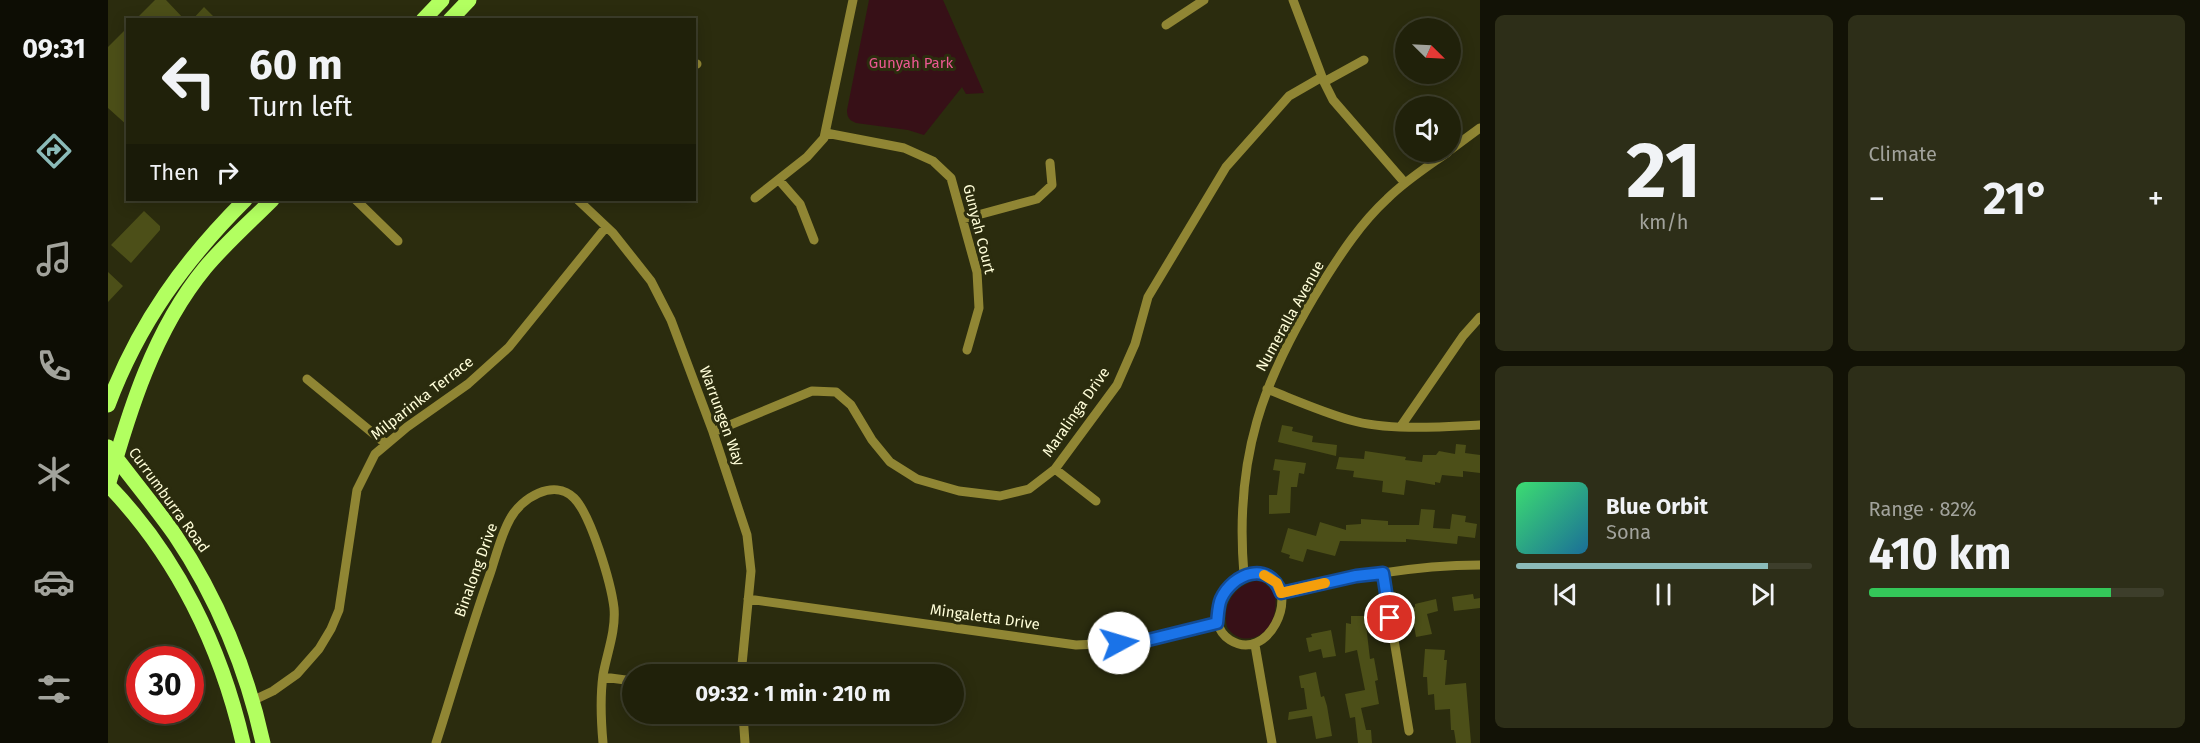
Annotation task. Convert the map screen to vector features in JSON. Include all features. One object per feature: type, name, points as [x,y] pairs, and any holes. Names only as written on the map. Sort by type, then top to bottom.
[{"type":"main road","points":[[425,18],[442,0]]},
{"type":"main road","points":[[452,18],[469,0]]},
{"type":"main road","points":[[108,405],[114,375],[172,282],[201,245],[244,201]]},
{"type":"main road","points":[[243,743],[218,660],[188,596],[168,560],[148,531],[108,485],[112,453],[175,312],[205,268],[271,201]]},
{"type":"main road","name":"Currumburra Road","points":[[112,453],[160,514],[190,558],[221,618],[252,700],[263,743]]},
{"type":"street","points":[[755,198],[814,150],[826,133],[853,0]]},
{"type":"street","points":[[1166,25],[1204,0]]},
{"type":"street","points":[[1293,0],[1333,100],[1405,183]]},
{"type":"street","name":"Maralinga Drive","points":[[714,432],[812,391],[836,392],[851,405],[872,440],[890,462],[917,479],[959,491],[1000,496],[1029,489],[1055,469],[1117,385],[1135,344],[1148,297],[1226,167],[1289,96],[1364,60]]},
{"type":"street","name":"Numeralla Avenue","points":[[1461,142],[1480,128]]},
{"type":"street","name":"Gunyah Court","points":[[826,133],[904,148],[933,161],[951,178],[977,272],[979,308],[967,350]]},
{"type":"street","name":"Numeralla Avenue","points":[[1244,575],[1241,531],[1244,478],[1252,434],[1267,389],[1290,340],[1348,243],[1386,199],[1434,162]]},
{"type":"street","points":[[963,219],[1037,199],[1052,185],[1050,163]]},
{"type":"street","points":[[779,180],[800,204],[814,240]]},
{"type":"street","points":[[357,201],[398,242]]},
{"type":"street","name":"Warrungen Way","points":[[579,201],[606,227],[651,281],[671,320],[714,432],[747,535],[751,571],[742,664]]},
{"type":"street","name":"Milparinka Terrace","points":[[252,700],[273,691],[297,674],[319,649],[331,629],[339,610],[357,490],[375,454],[407,427],[468,384],[509,347],[606,227]]},
{"type":"street","points":[[1401,426],[1463,336],[1480,317]]},
{"type":"street","points":[[307,379],[386,444]]},
{"type":"street","points":[[1267,389],[1351,421],[1401,426],[1480,426]]},
{"type":"street","points":[[1055,469],[1096,501]]},
{"type":"street","name":"Binalong Drive","points":[[436,743],[473,621],[510,517],[532,495],[550,489],[572,495],[583,508],[600,554],[614,606],[614,624],[603,677],[601,716],[603,743]]},
{"type":"street","points":[[1281,593],[1356,576],[1430,567],[1480,566]]},
{"type":"street","points":[[1252,573],[1270,577],[1277,583],[1281,593],[1280,613],[1274,627],[1267,637],[1255,645],[1243,645],[1231,641],[1222,633],[1217,623],[1220,600],[1233,581],[1244,575],[1252,573]]},
{"type":"street","points":[[1383,573],[1409,731]]},
{"type":"street","name":"Mingaletta Drive","points":[[748,599],[1076,645],[1140,642],[1217,623]]},
{"type":"street","points":[[1255,645],[1272,743]]},
{"type":"street","points":[[603,677],[622,680]]},
{"type":"street","points":[[744,724],[745,743]]},
{"type":"green space","name":"Gunyah Park","points":[[869,0],[943,0],[984,93],[966,94],[962,87],[924,135],[908,130],[852,121],[847,110]]},
{"type":"green space","points":[[1255,581],[1263,582],[1275,593],[1276,603],[1272,621],[1263,633],[1257,636],[1238,637],[1227,627],[1228,605],[1241,587]]},
{"type":"building","points":[[155,0],[166,0],[183,18],[137,18]]},
{"type":"building","points":[[204,7],[215,18],[194,18]]},
{"type":"building","points":[[126,29],[126,124],[108,108],[108,47]]},
{"type":"building","points":[[144,211],[160,226],[160,230],[131,263],[111,245]]},
{"type":"building","points":[[108,272],[123,286],[108,302]]},
{"type":"building","points":[[1282,425],[1293,427],[1292,431],[1313,436],[1312,442],[1337,445],[1336,456],[1278,442]]},
{"type":"building","points":[[1456,444],[1466,445],[1465,453],[1480,455],[1480,473],[1463,471],[1463,477],[1442,475],[1440,483],[1435,482],[1435,485],[1406,480],[1404,495],[1382,492],[1383,481],[1353,477],[1354,471],[1336,469],[1339,457],[1364,459],[1365,451],[1406,457],[1405,460],[1422,462],[1423,455],[1436,455],[1439,451],[1455,454]]},
{"type":"building","points":[[1275,459],[1306,463],[1304,474],[1299,473],[1297,487],[1291,487],[1290,513],[1269,514],[1269,495],[1277,495],[1280,471],[1273,470]]},
{"type":"building","points":[[1421,509],[1435,510],[1433,528],[1450,529],[1452,514],[1466,516],[1465,522],[1477,524],[1475,538],[1458,536],[1457,544],[1406,539],[1406,542],[1340,541],[1335,556],[1307,549],[1303,562],[1289,558],[1290,555],[1281,552],[1288,528],[1316,536],[1320,522],[1346,530],[1346,525],[1361,524],[1361,519],[1388,521],[1388,525],[1419,525]]},
{"type":"building","points":[[1473,594],[1474,599],[1480,598],[1480,608],[1454,611],[1452,597]]},
{"type":"building","points":[[1436,599],[1438,611],[1427,614],[1432,634],[1416,637],[1411,608],[1415,607],[1415,604]]},
{"type":"building","points":[[1351,616],[1365,616],[1370,659],[1374,658],[1378,680],[1375,681],[1379,704],[1361,708],[1366,730],[1371,730],[1372,743],[1358,743],[1355,717],[1350,718],[1345,694],[1365,690],[1357,650],[1345,653],[1346,623],[1351,624]]},
{"type":"building","points":[[1331,630],[1336,656],[1323,658],[1321,649],[1309,652],[1306,638],[1312,637],[1311,634]]},
{"type":"building","points":[[1425,649],[1445,650],[1444,660],[1447,660],[1445,685],[1466,683],[1471,743],[1456,743],[1454,730],[1451,730],[1450,709],[1435,710],[1434,694],[1428,695],[1427,677],[1423,677]]},
{"type":"building","points":[[1316,672],[1321,697],[1324,696],[1327,706],[1332,736],[1316,739],[1312,716],[1288,720],[1289,712],[1307,709],[1304,688],[1301,688],[1299,676]]},
{"type":"slow traffic","points":[[1264,575],[1277,583],[1281,593],[1325,583]]},
{"type":"route","points":[[1119,643],[1140,642],[1217,623],[1220,600],[1233,581],[1252,573],[1270,577],[1277,583],[1281,593],[1356,576],[1383,573],[1390,618]]}]
